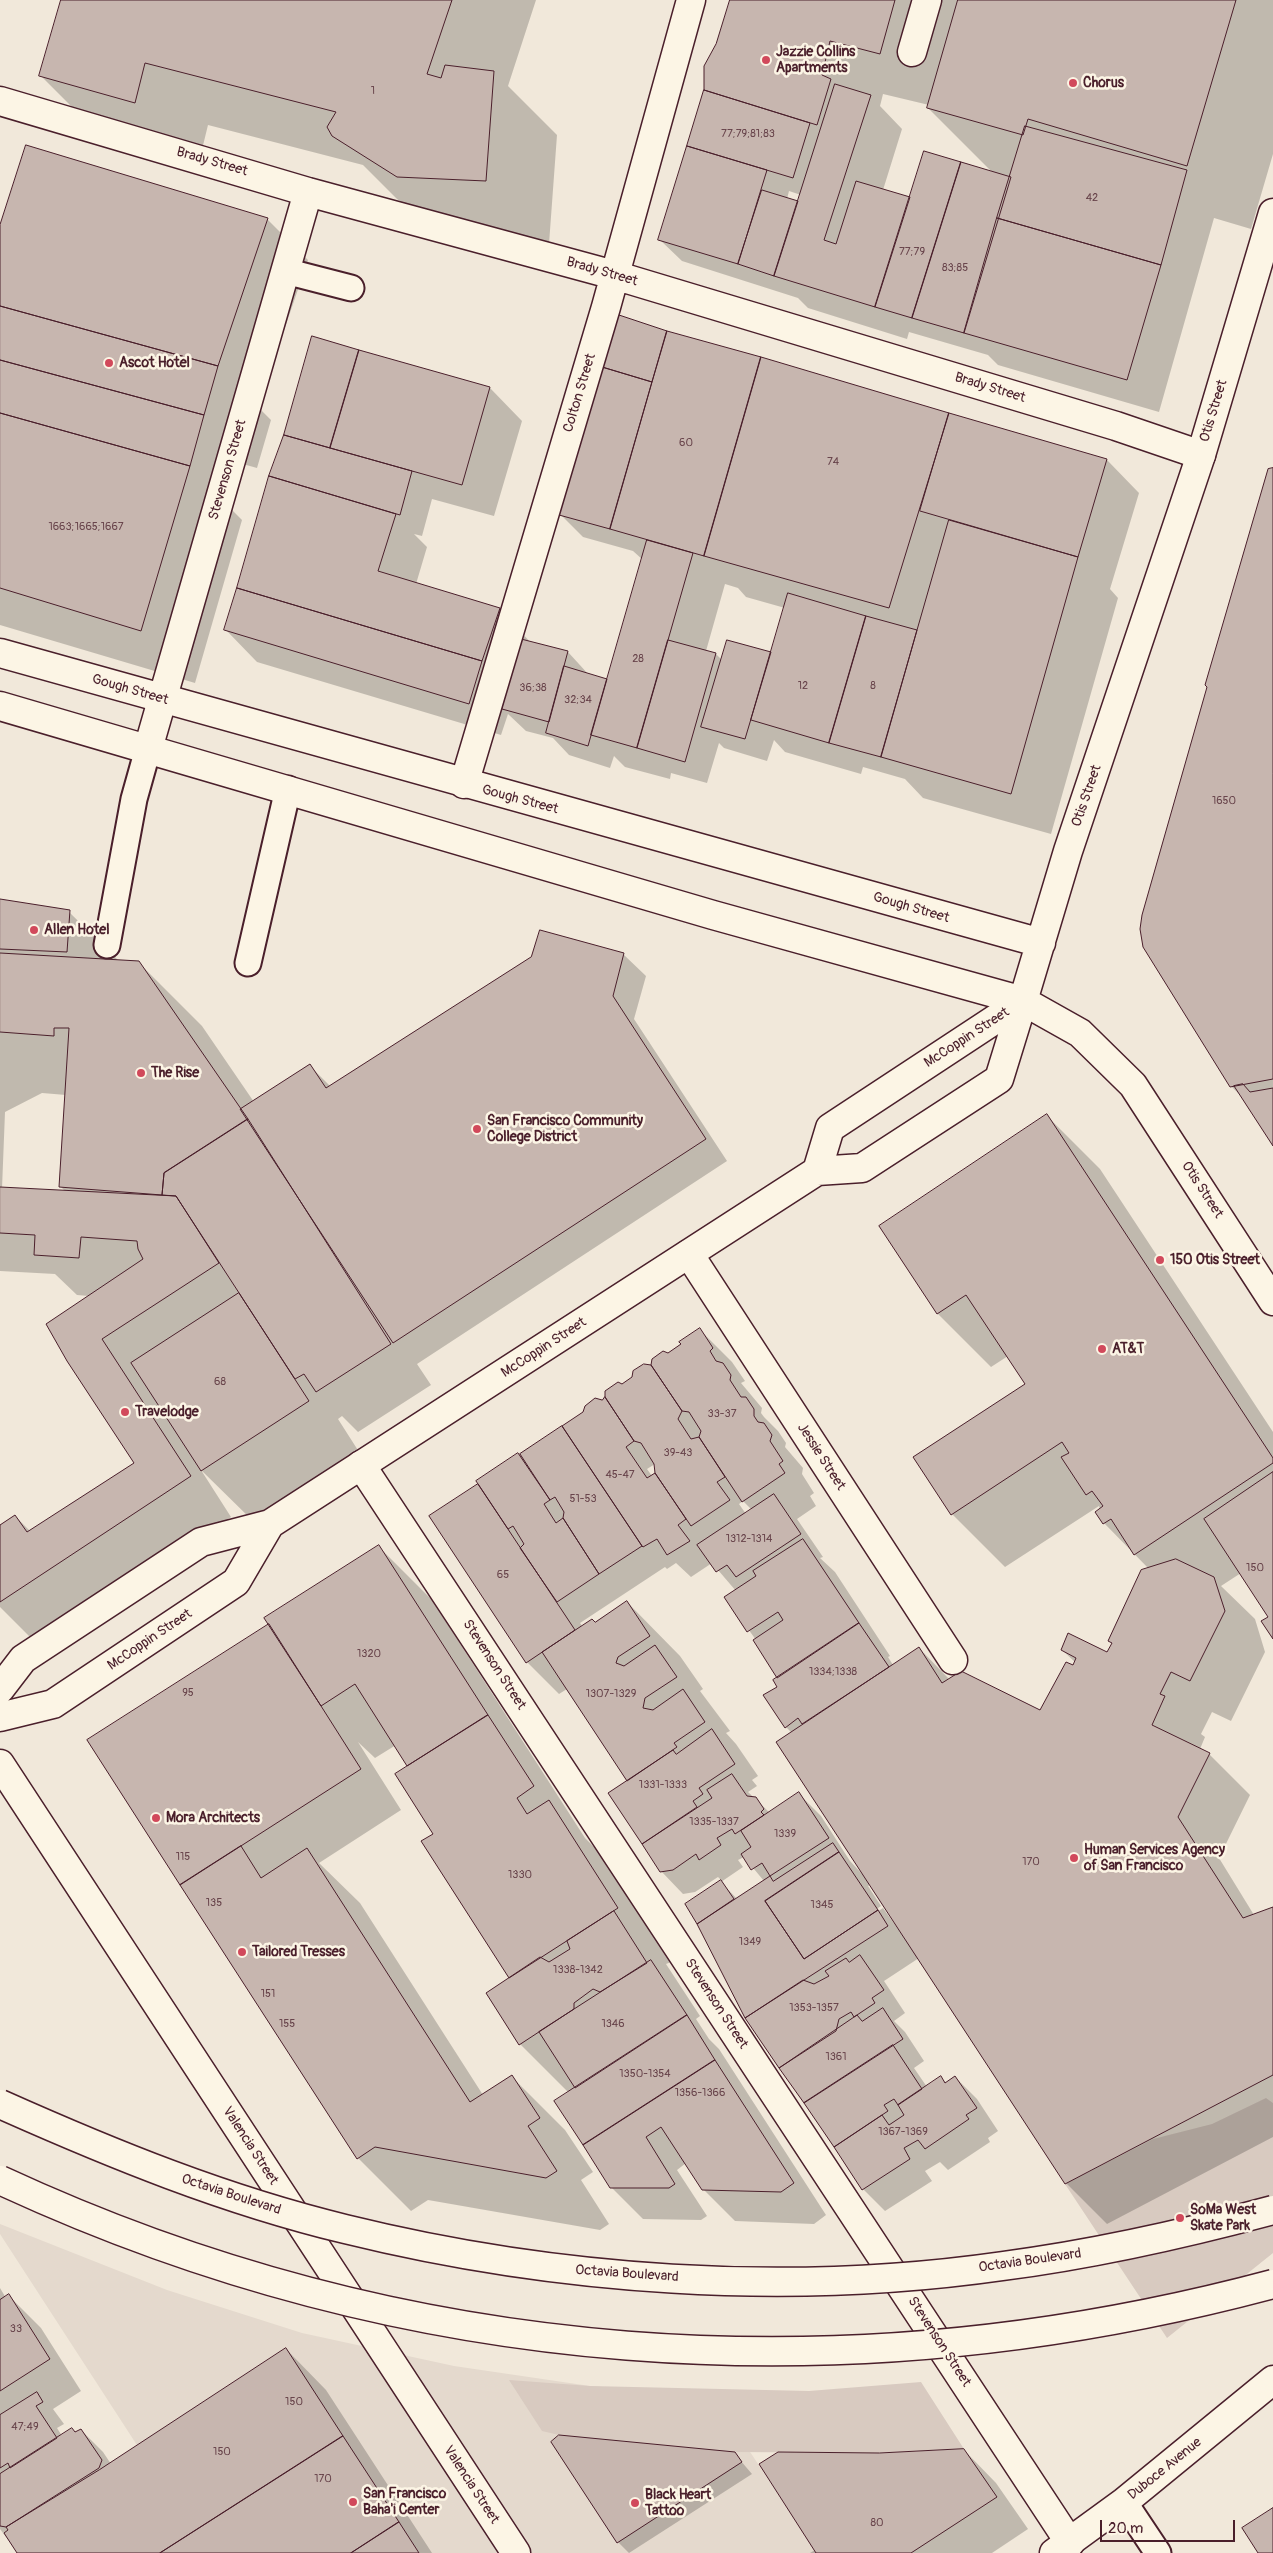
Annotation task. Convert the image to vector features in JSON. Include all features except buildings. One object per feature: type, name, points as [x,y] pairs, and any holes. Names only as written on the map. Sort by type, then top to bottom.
[{"type":"main road","name":"Colton Street","points":[[464,784],[614,275],[691,0]]},
{"type":"main road","points":[[912,52],[927,0]]},
{"type":"main road","name":"Brady Street","points":[[0,100],[276,180],[308,192],[614,275],[1116,426],[1201,454]]},
{"type":"main road","name":"Stevenson Street","points":[[148,749],[308,192]]},
{"type":"main road","name":"Otis Street","points":[[1273,213],[1201,454],[1068,851],[1023,1001],[1080,1033],[1134,1085],[1273,1302]]},
{"type":"main road","name":"Gough Street","points":[[0,653],[464,784],[1041,943]]},
{"type":"main road","points":[[0,706],[731,920],[1023,1001]]},
{"type":"main road","name":"McCoppin Street","points":[[816,1171],[830,1128],[1023,1001]]},
{"type":"main road","name":"McCoppin Street","points":[[0,1688],[23,1659],[201,1542],[270,1524],[816,1171],[862,1168],[999,1079],[1023,1001]]},
{"type":"main road","name":"Jessie Street","points":[[689,1254],[953,1660]]},
{"type":"main road","name":"Stevenson Street","points":[[361,1465],[1062,2548]]},
{"type":"main road","name":"McCoppin Street","points":[[0,1717],[53,1704],[236,1582],[270,1524]]},
{"type":"main road","name":"Valencia Street","points":[[0,1764],[516,2553]]},
{"type":"main road","name":"Octavia Boulevard","points":[[0,2104],[164,2174],[251,2203],[343,2229],[433,2250],[530,2266],[623,2274],[718,2280],[812,2280],[906,2276],[992,2268],[1109,2249],[1195,2231],[1273,2210]]},
{"type":"main road","points":[[0,2180],[62,2209],[140,2240],[230,2269],[325,2296],[420,2318],[501,2332],[616,2346],[715,2352],[813,2352],[911,2348],[1010,2338],[1112,2321],[1211,2301],[1273,2284]]},
{"type":"main road","name":"Duboce Avenue","points":[[1062,2548],[1124,2502],[1273,2380]]},
{"type":"lane","points":[[285,271],[351,288]]},
{"type":"lane","points":[[107,946],[132,808],[148,749]]},
{"type":"lane","points":[[248,963],[288,790]]},
{"type":"lane","points":[[1124,2502],[1158,2553]]},
{"type":"shaded area","name":"SoMa West Skate Park","points":[[1266,2098],[1273,2103],[1273,2253],[1167,2338],[1065,2184],[1153,2139],[1212,2124]]},
{"type":"shaded area","points":[[0,2224],[167,2290],[302,2333],[454,2366],[590,2386],[713,2396],[817,2553],[207,2553],[0,2234]]},
{"type":"shaded area","points":[[509,2380],[590,2386],[809,2391],[921,2382],[964,2449],[879,2453],[735,2452],[559,2435],[542,2431]]},
{"type":"place","name":"Jazzie Collins Apartments","points":[[766,60]]},
{"type":"place","name":"Chorus","points":[[1073,83]]},
{"type":"place","name":"Ascot Hotel","points":[[109,363]]},
{"type":"place","name":"Allen Hotel","points":[[34,930]]},
{"type":"place","name":"The Rise","points":[[141,1073]]},
{"type":"place","name":"San Francisco Community College District","points":[[477,1129]]},
{"type":"place","name":"150 Otis Street","points":[[1160,1260]]},
{"type":"place","name":"AT&T","points":[[1102,1349]]},
{"type":"place","name":"Travelodge","points":[[125,1412]]},
{"type":"place","name":"Mora Architects","points":[[156,1818]]},
{"type":"place","name":"Human Services Agency of San Francisco","points":[[1074,1858]]},
{"type":"place","name":"Tailored Tresses","points":[[242,1952]]},
{"type":"place","name":"SoMa West Skate Park","points":[[1180,2218]]},
{"type":"place","name":"San Francisco Baha'i Center","points":[[353,2502]]},
{"type":"place","name":"Black Heart Tattoo","points":[[635,2503]]}]
